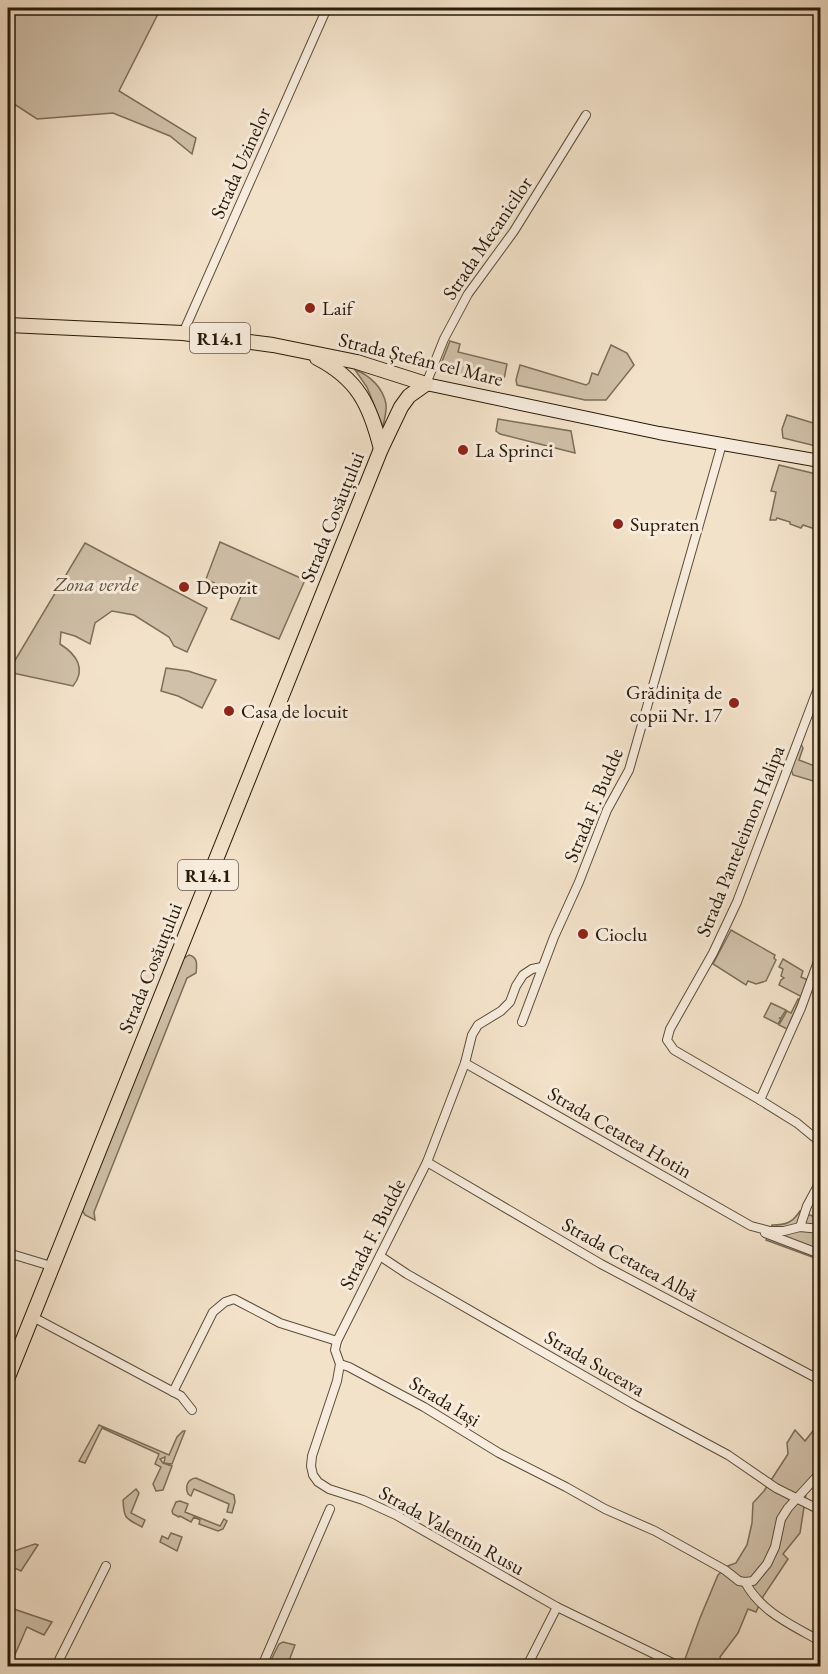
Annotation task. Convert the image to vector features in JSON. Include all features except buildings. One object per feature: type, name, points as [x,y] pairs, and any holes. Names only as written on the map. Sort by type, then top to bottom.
[{"type":"main road","name":"Strada Ștefan cel Mare","points":[[8,325],[183,333],[273,345],[357,362],[426,384],[601,422],[820,461]]},
{"type":"main road","name":"R14.1","points":[[304,352],[331,366],[353,384],[367,404],[381,449]]},
{"type":"main road","name":"Strada Cosăuțului","points":[[8,1377],[381,449],[401,407],[409,396],[426,384]]},
{"type":"street","name":"Strada Uzinelor","points":[[183,333],[327,8]]},
{"type":"street","name":"Strada Mecanicilor","points":[[426,384],[444,339],[468,294],[514,231],[586,116]]},
{"type":"street","name":"Strada F. Budde","points":[[522,1022],[566,907],[579,882],[607,810],[629,770],[722,444]]},
{"type":"street","name":"Strada Panteleimon Halipa","points":[[760,1100],[674,1050],[667,1040],[670,1029],[713,953],[737,902],[820,683]]},
{"type":"street","points":[[820,956],[801,1008],[760,1100],[820,1142]]},
{"type":"street","name":"Strada F. Budde","points":[[337,1341],[427,1162],[465,1063],[472,1035],[478,1025],[501,1011],[510,1002],[523,975],[532,969],[542,967]]},
{"type":"street","name":"Strada Cetatea Hotin","points":[[465,1063],[751,1226],[784,1232],[800,1227],[820,1228]]},
{"type":"street","name":"Strada Cetatea Albă","points":[[427,1162],[601,1264],[820,1380]]},
{"type":"street","points":[[800,1227],[807,1206],[820,1182]]},
{"type":"street","name":"Strada Cetatea Hotin","points":[[758,1228],[769,1236],[820,1254]]},
{"type":"street","points":[[8,1253],[51,1266]]},
{"type":"street","name":"Strada Suceava","points":[[380,1256],[583,1376],[728,1455],[760,1479],[820,1510]]},
{"type":"street","points":[[173,1392],[213,1312],[225,1302],[234,1299],[280,1323],[337,1341],[335,1350],[340,1364]]},
{"type":"street","points":[[31,1316],[181,1396],[192,1410]]},
{"type":"street","name":"Strada Iași","points":[[340,1364],[424,1407],[499,1453],[605,1509],[655,1531],[725,1570],[739,1581],[749,1582]]},
{"type":"street","name":"Strada Valentin Rusu","points":[[340,1364],[312,1456],[311,1466],[318,1482],[329,1489],[363,1500],[396,1515],[557,1607],[679,1666]]},
{"type":"street","points":[[820,1473],[795,1498],[782,1519],[771,1557],[749,1582],[753,1597],[765,1609],[820,1641]]},
{"type":"street","points":[[262,1666],[330,1509]]},
{"type":"street","points":[[56,1666],[106,1566]]},
{"type":"street","points":[[527,1666],[557,1607]]},
{"type":"green space","points":[[8,8],[161,8],[119,91],[196,138],[192,154],[170,136],[113,113],[37,119],[8,100]]},
{"type":"green space","points":[[450,341],[460,344],[458,352],[507,364],[503,384],[441,371],[441,364]]},
{"type":"green space","points":[[611,345],[627,353],[634,365],[606,400],[585,400],[517,385],[520,365],[586,385],[592,373],[598,375]]},
{"type":"green space","points":[[355,370],[371,379],[382,393],[386,407],[383,427],[367,387]]},
{"type":"green space","points":[[787,415],[820,425],[820,447],[783,438],[782,429]]},
{"type":"green space","points":[[498,419],[571,431],[575,453],[500,434],[496,431]]},
{"type":"green space","points":[[779,465],[820,477],[820,534],[815,533],[815,529],[803,525],[801,528],[777,518],[770,520],[776,492],[771,491]]},
{"type":"green space","points":[[220,542],[305,580],[279,639],[231,619],[241,596],[206,579]]},
{"type":"green space","name":"Zona verde","points":[[85,543],[207,608],[187,652],[174,646],[169,637],[134,615],[112,611],[95,623],[90,644],[61,632],[60,644],[71,652],[78,662],[79,674],[73,686],[8,672]]},
{"type":"green space","points":[[166,668],[188,671],[216,680],[202,708],[178,696],[161,691]]},
{"type":"green space","points":[[801,744],[803,748],[799,760],[820,768],[820,783],[793,775],[791,769]]},
{"type":"green space","points":[[731,930],[775,955],[776,960],[766,981],[756,984],[748,981],[746,985],[713,964]]},
{"type":"green space","points":[[189,955],[195,959],[197,964],[196,973],[187,978],[94,1212],[95,1220],[85,1215],[82,1210],[183,959]]},
{"type":"green space","points":[[783,959],[803,971],[801,977],[808,980],[802,997],[779,985],[784,978],[781,976],[783,969],[779,967]]},
{"type":"green space","points":[[800,999],[787,1029],[779,1025],[787,1011],[791,1013]]},
{"type":"green space","points":[[771,1003],[786,1010],[779,1018],[781,1019],[778,1024],[764,1017]]},
{"type":"green space","points":[[800,1211],[820,1219],[820,1260],[766,1240],[772,1225],[788,1222]]},
{"type":"green space","points":[[820,1422],[820,1480],[806,1494],[800,1533],[783,1554],[788,1559],[764,1595],[756,1612],[748,1609],[738,1633],[720,1657],[722,1666],[687,1666],[685,1659],[718,1575],[728,1566],[736,1563],[747,1545],[752,1523],[753,1503],[764,1491],[788,1454],[787,1443],[795,1430],[805,1441]]},
{"type":"green space","points":[[99,1425],[169,1455],[177,1437],[185,1431],[172,1464],[164,1463],[165,1457],[160,1459],[163,1463],[172,1466],[163,1490],[156,1491],[153,1484],[161,1467],[155,1464],[159,1454],[102,1428],[85,1463],[79,1461]]},
{"type":"green space","points":[[196,1478],[234,1495],[232,1513],[227,1512],[229,1504],[194,1489],[191,1496],[188,1494],[187,1484]]},
{"type":"green space","points":[[136,1489],[139,1493],[131,1513],[145,1520],[142,1527],[129,1520],[124,1511],[123,1500]]},
{"type":"green space","points":[[176,1502],[188,1504],[185,1512],[220,1526],[224,1519],[227,1521],[223,1529],[218,1531],[199,1524],[200,1520],[194,1517],[191,1522],[173,1514]]},
{"type":"green space","points":[[171,1533],[182,1537],[177,1551],[160,1542],[162,1536],[168,1539]]},
{"type":"green space","points":[[38,1545],[21,1571],[8,1565],[8,1553]]},
{"type":"green space","points":[[8,1607],[52,1622],[44,1635],[27,1627],[10,1666],[8,1666]]},
{"type":"green space","points":[[283,1642],[295,1645],[287,1666],[268,1666],[279,1644]]},
{"type":"place","name":"Laif","points":[[310,308]]},
{"type":"place","name":"La Sprinci","points":[[463,450]]},
{"type":"place","name":"Supraten","points":[[618,524]]},
{"type":"place","name":"Depozit","points":[[184,587]]},
{"type":"place","name":"Grădinița de copii Nr. 17","points":[[734,703]]},
{"type":"place","name":"Casa de locuit","points":[[229,711]]},
{"type":"place","name":"Cioclu","points":[[583,934]]}]
